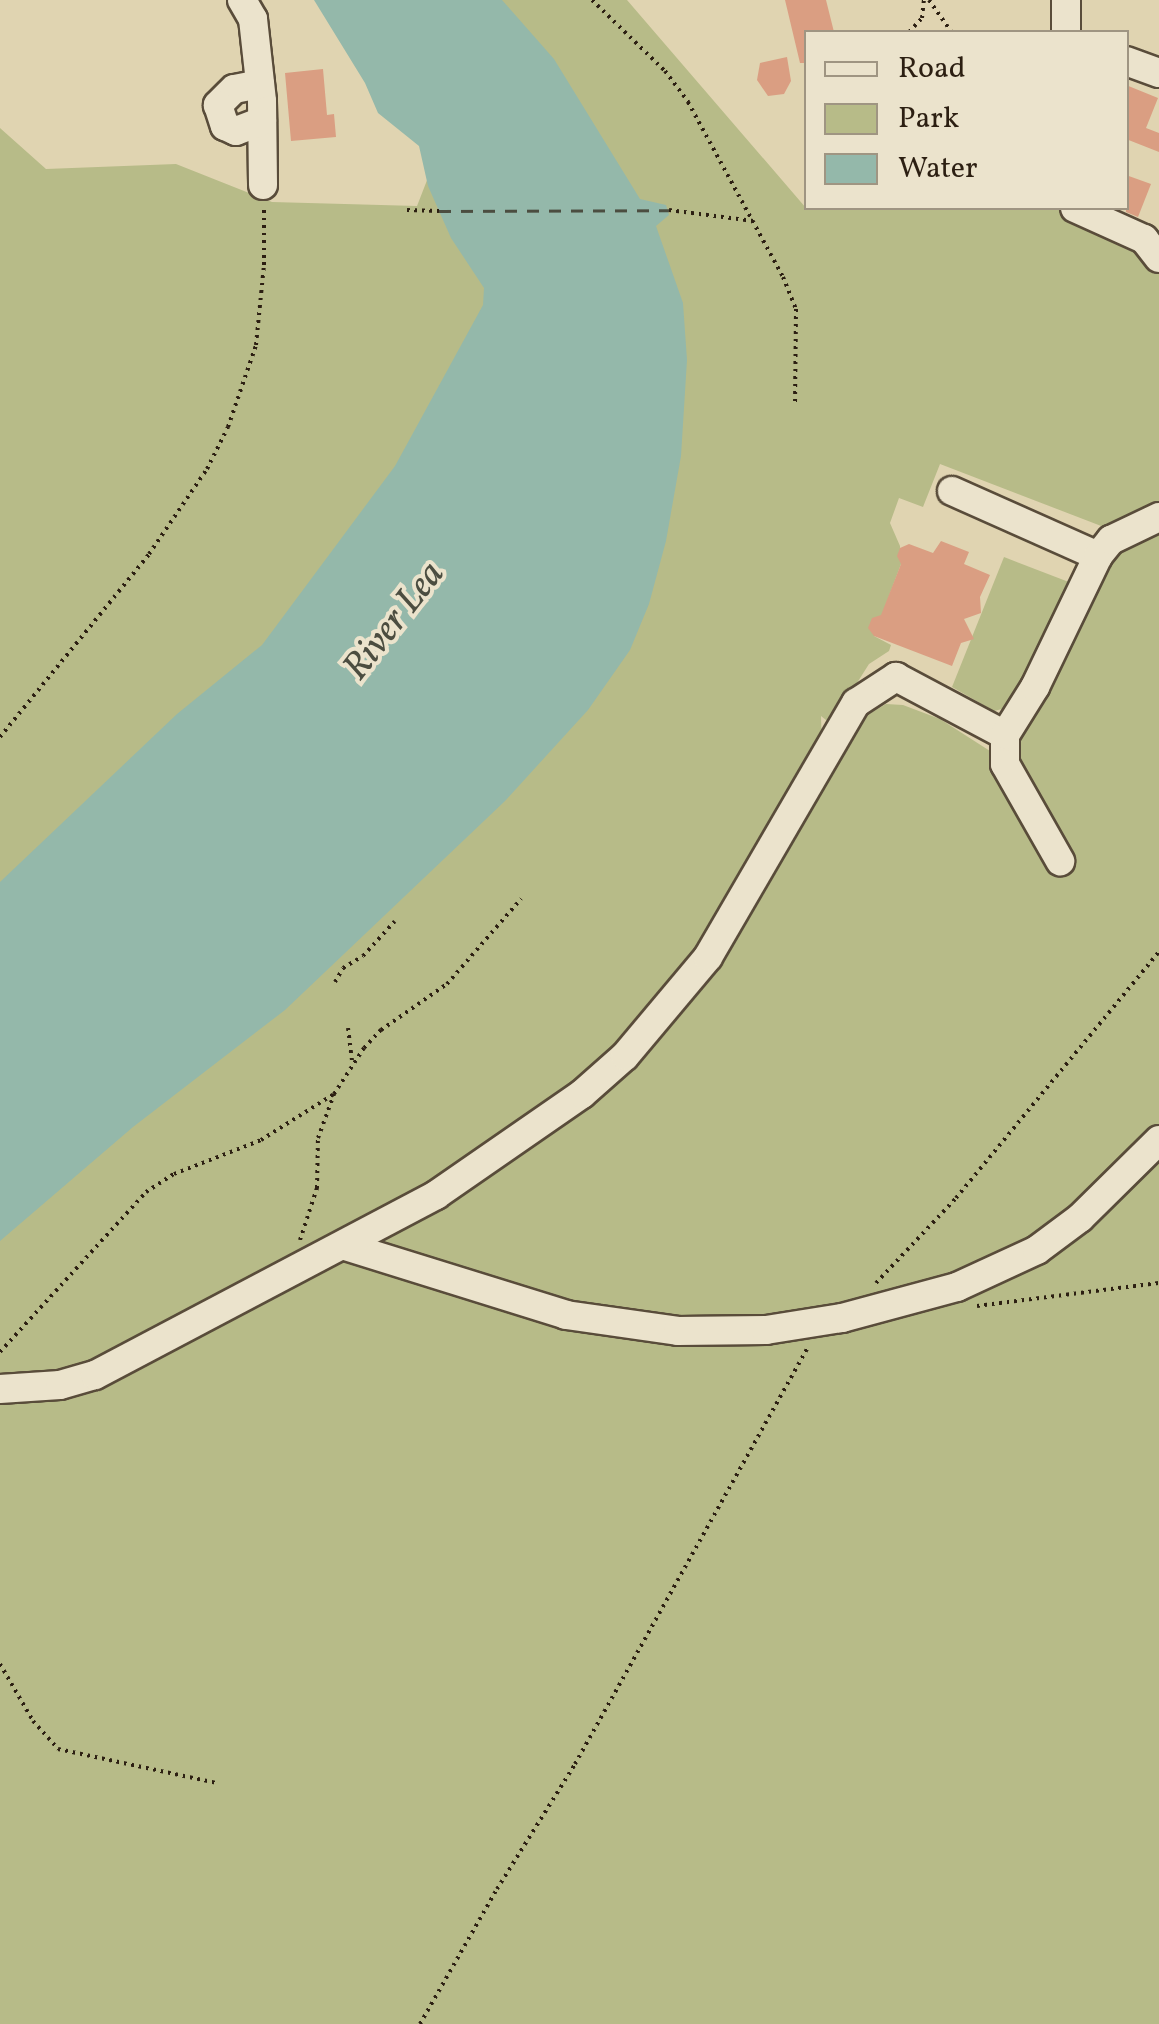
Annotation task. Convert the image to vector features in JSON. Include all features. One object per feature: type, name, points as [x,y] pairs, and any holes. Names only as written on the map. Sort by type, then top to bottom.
[{"type":"lane","points":[[242,0],[253,19],[260,84],[263,185]]},
{"type":"lane","points":[[1066,0],[1066,30]]},
{"type":"lane","points":[[1129,63],[1159,72]]},
{"type":"lane","points":[[260,84],[234,89],[218,105],[225,126],[236,131],[262,121]]},
{"type":"lane","points":[[1079,210],[1156,245]]},
{"type":"lane","points":[[952,491],[1098,556]]},
{"type":"lane","points":[[1060,861],[1005,764],[1004,735],[1035,687],[1098,556],[1111,540],[1159,517]]},
{"type":"lane","points":[[0,1389],[60,1385],[95,1375],[436,1196],[582,1094],[625,1056],[708,957],[856,703],[875,686],[896,677],[1004,735]]},
{"type":"lane","points":[[345,1246],[566,1315],[678,1331],[766,1330],[842,1318],[957,1287],[1037,1250],[1080,1218],[1159,1140]]},
{"type":"path","points":[[592,0],[664,71],[688,102],[753,220],[796,309],[795,402]]},
{"type":"path","points":[[911,30],[922,18],[927,0]]},
{"type":"path","points":[[927,0],[950,30]]},
{"type":"path","points":[[0,737],[184,508],[228,427],[256,345],[264,265],[263,185]]},
{"type":"path","points":[[407,210],[439,211]]},
{"type":"path","points":[[669,210],[753,220]]},
{"type":"path","points":[[277,1280],[296,1250],[312,1211],[318,1138],[334,1094],[381,1030],[447,984],[521,900]]},
{"type":"path","points":[[335,982],[343,968],[363,956],[394,921]]},
{"type":"path","points":[[868,1291],[956,1198],[1159,952]]},
{"type":"path","points":[[348,1028],[353,1065]]},
{"type":"path","points":[[0,1352],[146,1192],[174,1174],[261,1140],[334,1094]]},
{"type":"path","points":[[974,1306],[1159,1284]]},
{"type":"path","points":[[420,2024],[574,1764],[767,1412],[811,1341]]},
{"type":"path","points":[[0,1664],[32,1721],[58,1749],[217,1783]]},
{"type":"green space","points":[[497,0],[627,0],[804,210],[1063,210],[1146,253],[1159,269],[1159,507],[1109,529],[940,464],[923,507],[899,498],[890,523],[900,546],[901,564],[874,636],[891,645],[889,651],[869,664],[831,724],[821,716],[822,749],[626,1066],[857,721],[886,704],[903,705],[940,719],[990,751],[1002,776],[1016,756],[1028,715],[1107,554],[1159,527],[1159,2024],[0,2024],[0,128],[46,169],[176,164],[272,202],[417,206]]},
{"type":"green space","points":[[1004,557],[1074,584],[1010,707],[994,711],[952,687]]},
{"type":"water","name":"River Lea","points":[[314,0],[502,0],[554,59],[640,199],[666,205],[669,215],[656,226],[683,303],[687,360],[681,456],[666,541],[649,604],[630,650],[588,710],[505,801],[285,1010],[133,1127],[0,1241],[0,882],[177,714],[262,645],[395,466],[483,305],[484,288],[451,238],[428,186],[419,146],[378,113],[365,83]]},
{"type":"building","points":[[785,0],[826,0],[834,30],[804,30],[804,63],[800,63]]},
{"type":"building","points":[[787,57],[791,81],[784,94],[768,96],[757,80],[760,63]]},
{"type":"building","points":[[323,69],[327,115],[334,114],[336,137],[291,141],[285,73]]},
{"type":"building","points":[[1129,86],[1158,98],[1146,128],[1159,133],[1159,152],[1129,140]]},
{"type":"building","points":[[1129,176],[1151,184],[1138,217],[1126,212]]},
{"type":"building","points":[[941,541],[969,552],[964,564],[990,575],[980,597],[981,613],[964,619],[974,639],[961,643],[952,666],[874,636],[868,628],[872,618],[881,615],[901,564],[897,556],[900,548],[909,544],[933,553]]},
{"type":"ferry route","points":[[439,211],[669,210]]}]
